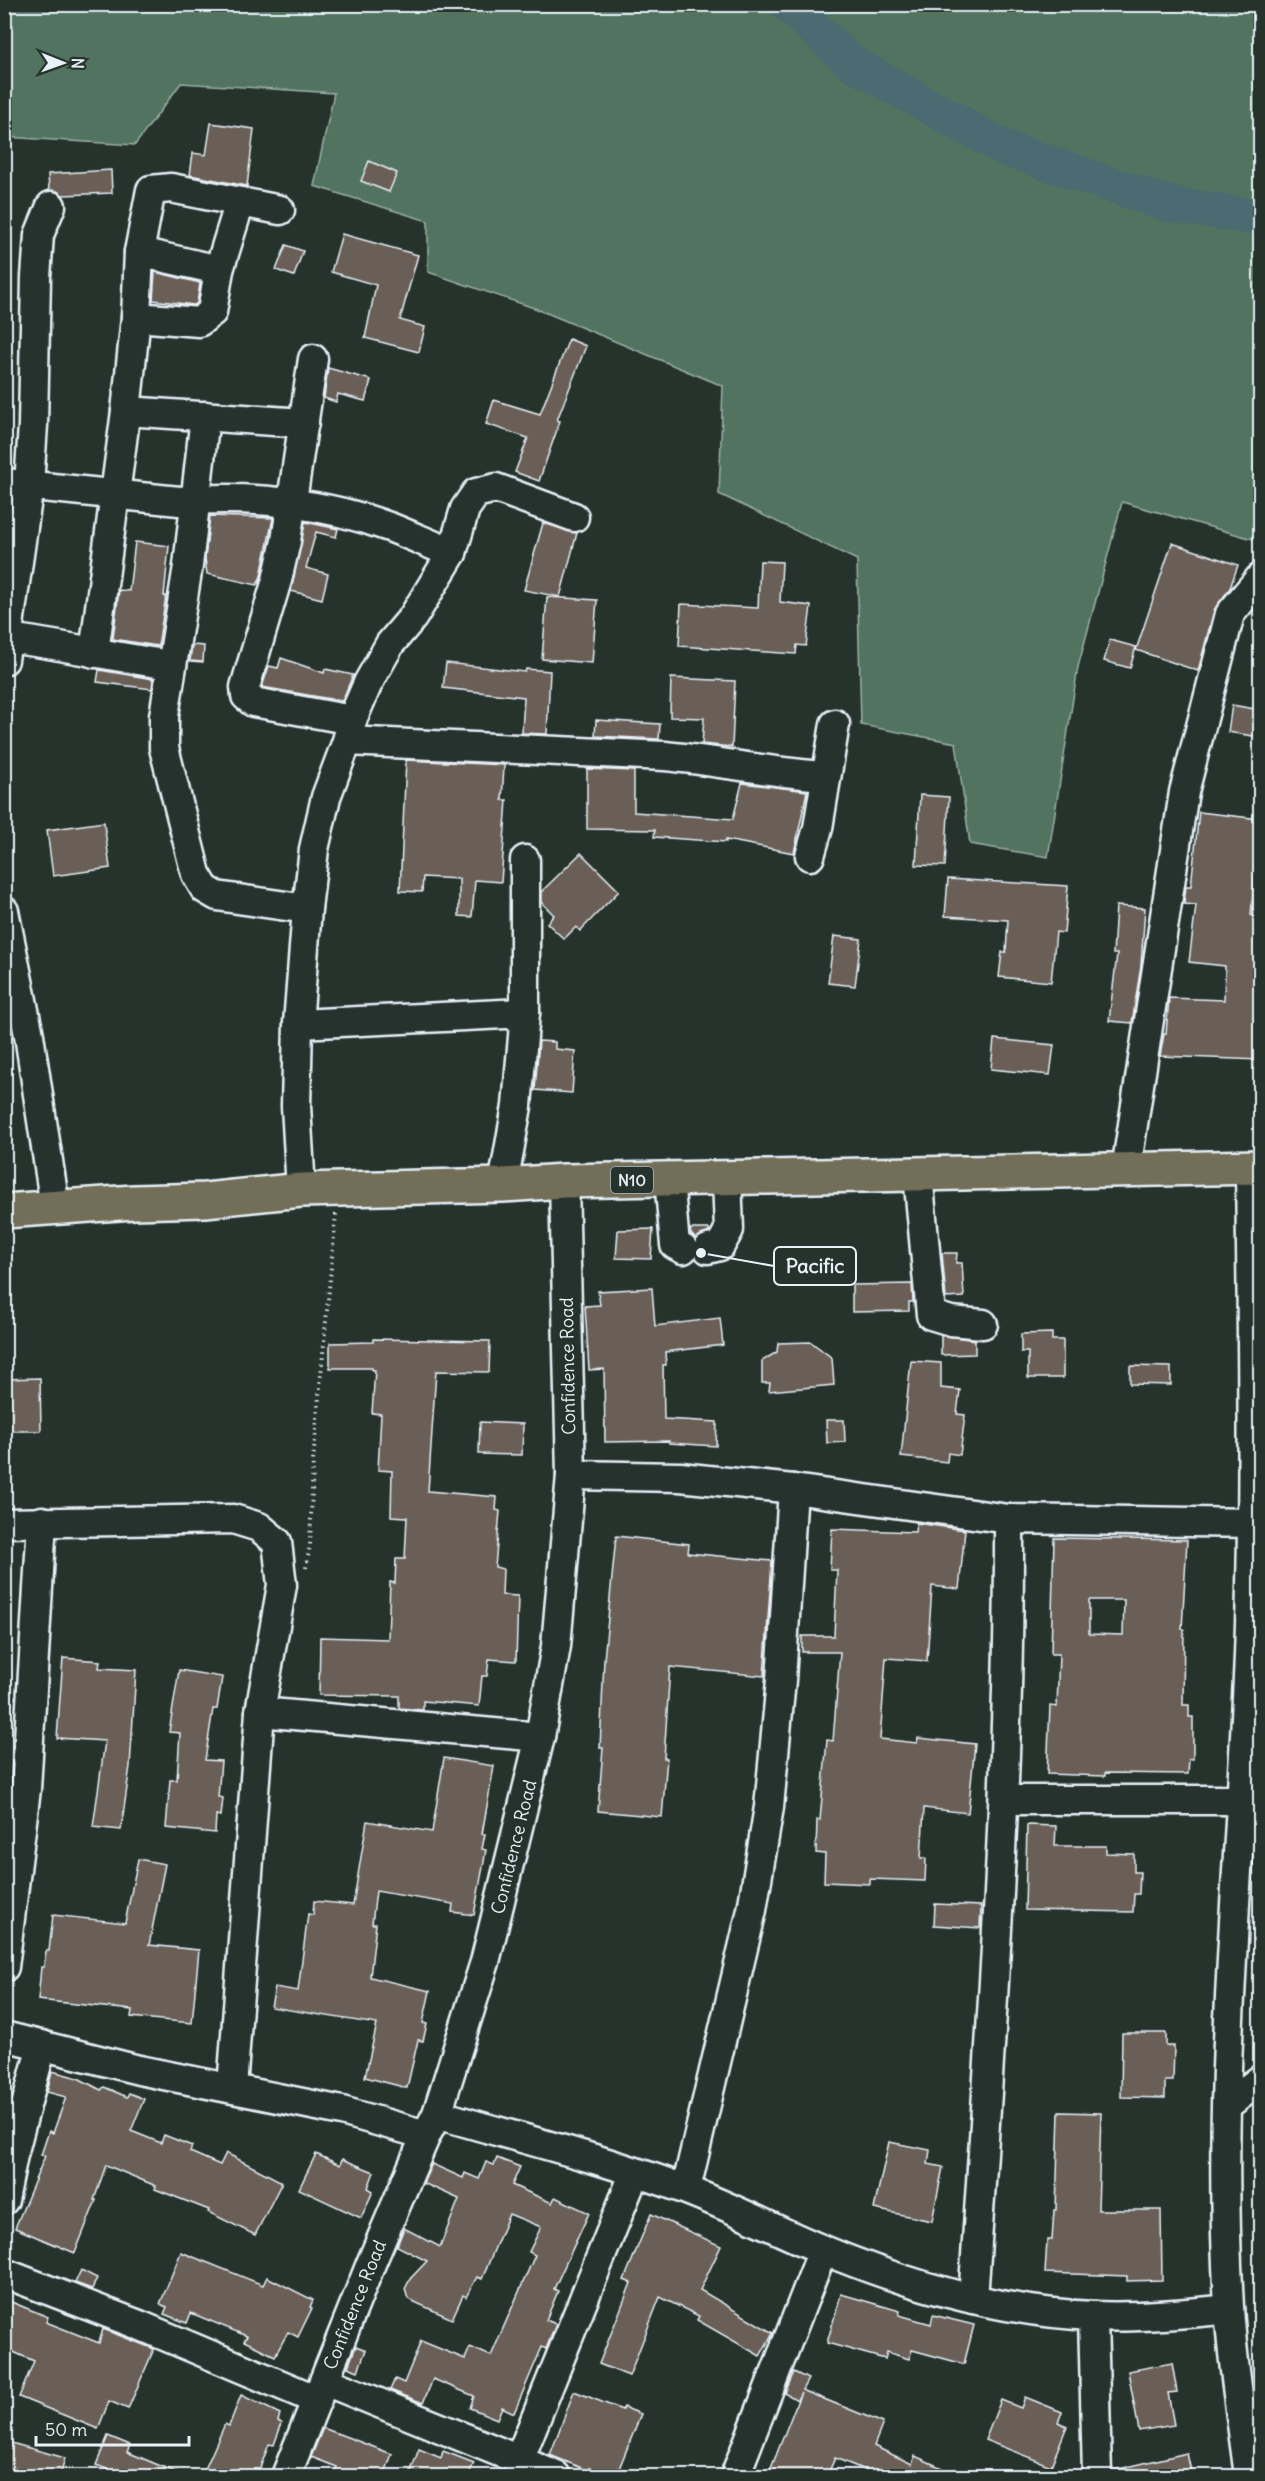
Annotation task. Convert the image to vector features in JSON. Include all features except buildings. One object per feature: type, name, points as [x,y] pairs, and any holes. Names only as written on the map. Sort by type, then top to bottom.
[{"type":"main road","name":"N10","points":[[6,1203],[54,1208],[205,1200],[301,1190],[669,1179],[1255,1167]]},
{"type":"street","points":[[94,653],[126,411],[136,317],[139,252],[151,190],[171,188],[280,210]]},
{"type":"street","points":[[136,317],[199,322],[212,312],[219,270],[240,202]]},
{"type":"street","points":[[51,206],[39,236],[33,425],[17,484],[6,649],[75,648],[172,665]]},
{"type":"street","points":[[139,252],[219,270]]},
{"type":"street","points":[[313,359],[293,503],[277,580],[245,687],[246,696],[253,702],[350,730],[665,756],[716,761],[789,774],[826,776]]},
{"type":"street","points":[[126,411],[304,423]]},
{"type":"street","points":[[205,416],[197,499],[165,716],[164,748],[195,874],[205,889],[218,896],[308,909]]},
{"type":"street","points":[[17,484],[179,501],[197,499],[293,503],[353,516],[391,528],[452,553]]},
{"type":"street","points":[[301,1190],[296,1106],[298,1024],[314,849],[326,797],[369,683],[390,644],[412,617],[452,553],[465,509],[476,493],[496,488],[574,517]]},
{"type":"street","points":[[1126,1170],[1184,792],[1230,614],[1260,578]]},
{"type":"street","points":[[810,856],[819,828],[835,724]]},
{"type":"street","points":[[503,1185],[517,1106],[525,1013],[525,860]]},
{"type":"street","points":[[4,911],[29,1035],[54,1208]]},
{"type":"street","points":[[298,1024],[525,1013]]},
{"type":"street","points":[[1249,2476],[1229,2309],[1226,2235],[1227,2105],[1239,1800],[1248,1659],[1253,1523],[1257,1491],[1255,1167]]},
{"type":"street","points":[[918,1174],[931,1315],[951,1321],[982,1324]]},
{"type":"street","points":[[669,1179],[672,1235],[675,1245],[696,1249],[720,1246],[729,1230],[727,1178]]},
{"type":"street","name":"Confidence Road","points":[[286,2476],[432,2124],[485,1962],[540,1737],[556,1646],[571,1475],[564,1182]]},
{"type":"street","points":[[571,1475],[680,1478],[794,1489],[1009,1519],[1253,1523]]},
{"type":"street","points":[[686,2189],[752,1910],[769,1807],[781,1680],[794,1489]]},
{"type":"street","points":[[4,1523],[233,1519],[259,1527],[277,1542],[282,1586],[260,1712],[232,2088]]},
{"type":"street","points":[[973,2299],[1005,1800],[1009,1661],[1009,1519]]},
{"type":"street","points":[[4,1967],[15,1789],[42,1521]]},
{"type":"street","points":[[260,1712],[540,1737]]},
{"type":"street","points":[[1005,1800],[1239,1800]]},
{"type":"street","points":[[4,2036],[140,2070],[342,2111],[432,2124],[634,2172],[686,2189],[823,2250],[899,2278],[973,2299],[1035,2310],[1093,2316],[1177,2315],[1229,2309]]},
{"type":"street","points":[[4,2200],[42,2045]]},
{"type":"street","points":[[1227,2105],[1260,2080]]},
{"type":"street","points":[[519,2460],[634,2172]]},
{"type":"street","points":[[735,2476],[823,2250]]},
{"type":"street","points":[[4,2273],[321,2391],[519,2460],[556,2476]]},
{"type":"street","points":[[1093,2316],[1097,2476]]},
{"type":"path","points":[[282,1586],[303,1579],[310,1545],[313,1461],[336,1226],[337,1190]]},
{"type":"green space","points":[[4,5],[1260,5],[1260,537],[1256,540],[1122,502],[1078,667],[1048,857],[970,844],[956,743],[861,725],[857,560],[719,494],[723,386],[537,309],[428,272],[428,221],[314,186],[334,93],[181,83],[135,145],[5,137]]},
{"type":"waterway","points":[[787,4],[852,63],[1004,148],[1168,204],[1260,218]]},
{"type":"place","name":"Pacific","points":[[701,1253]]}]
